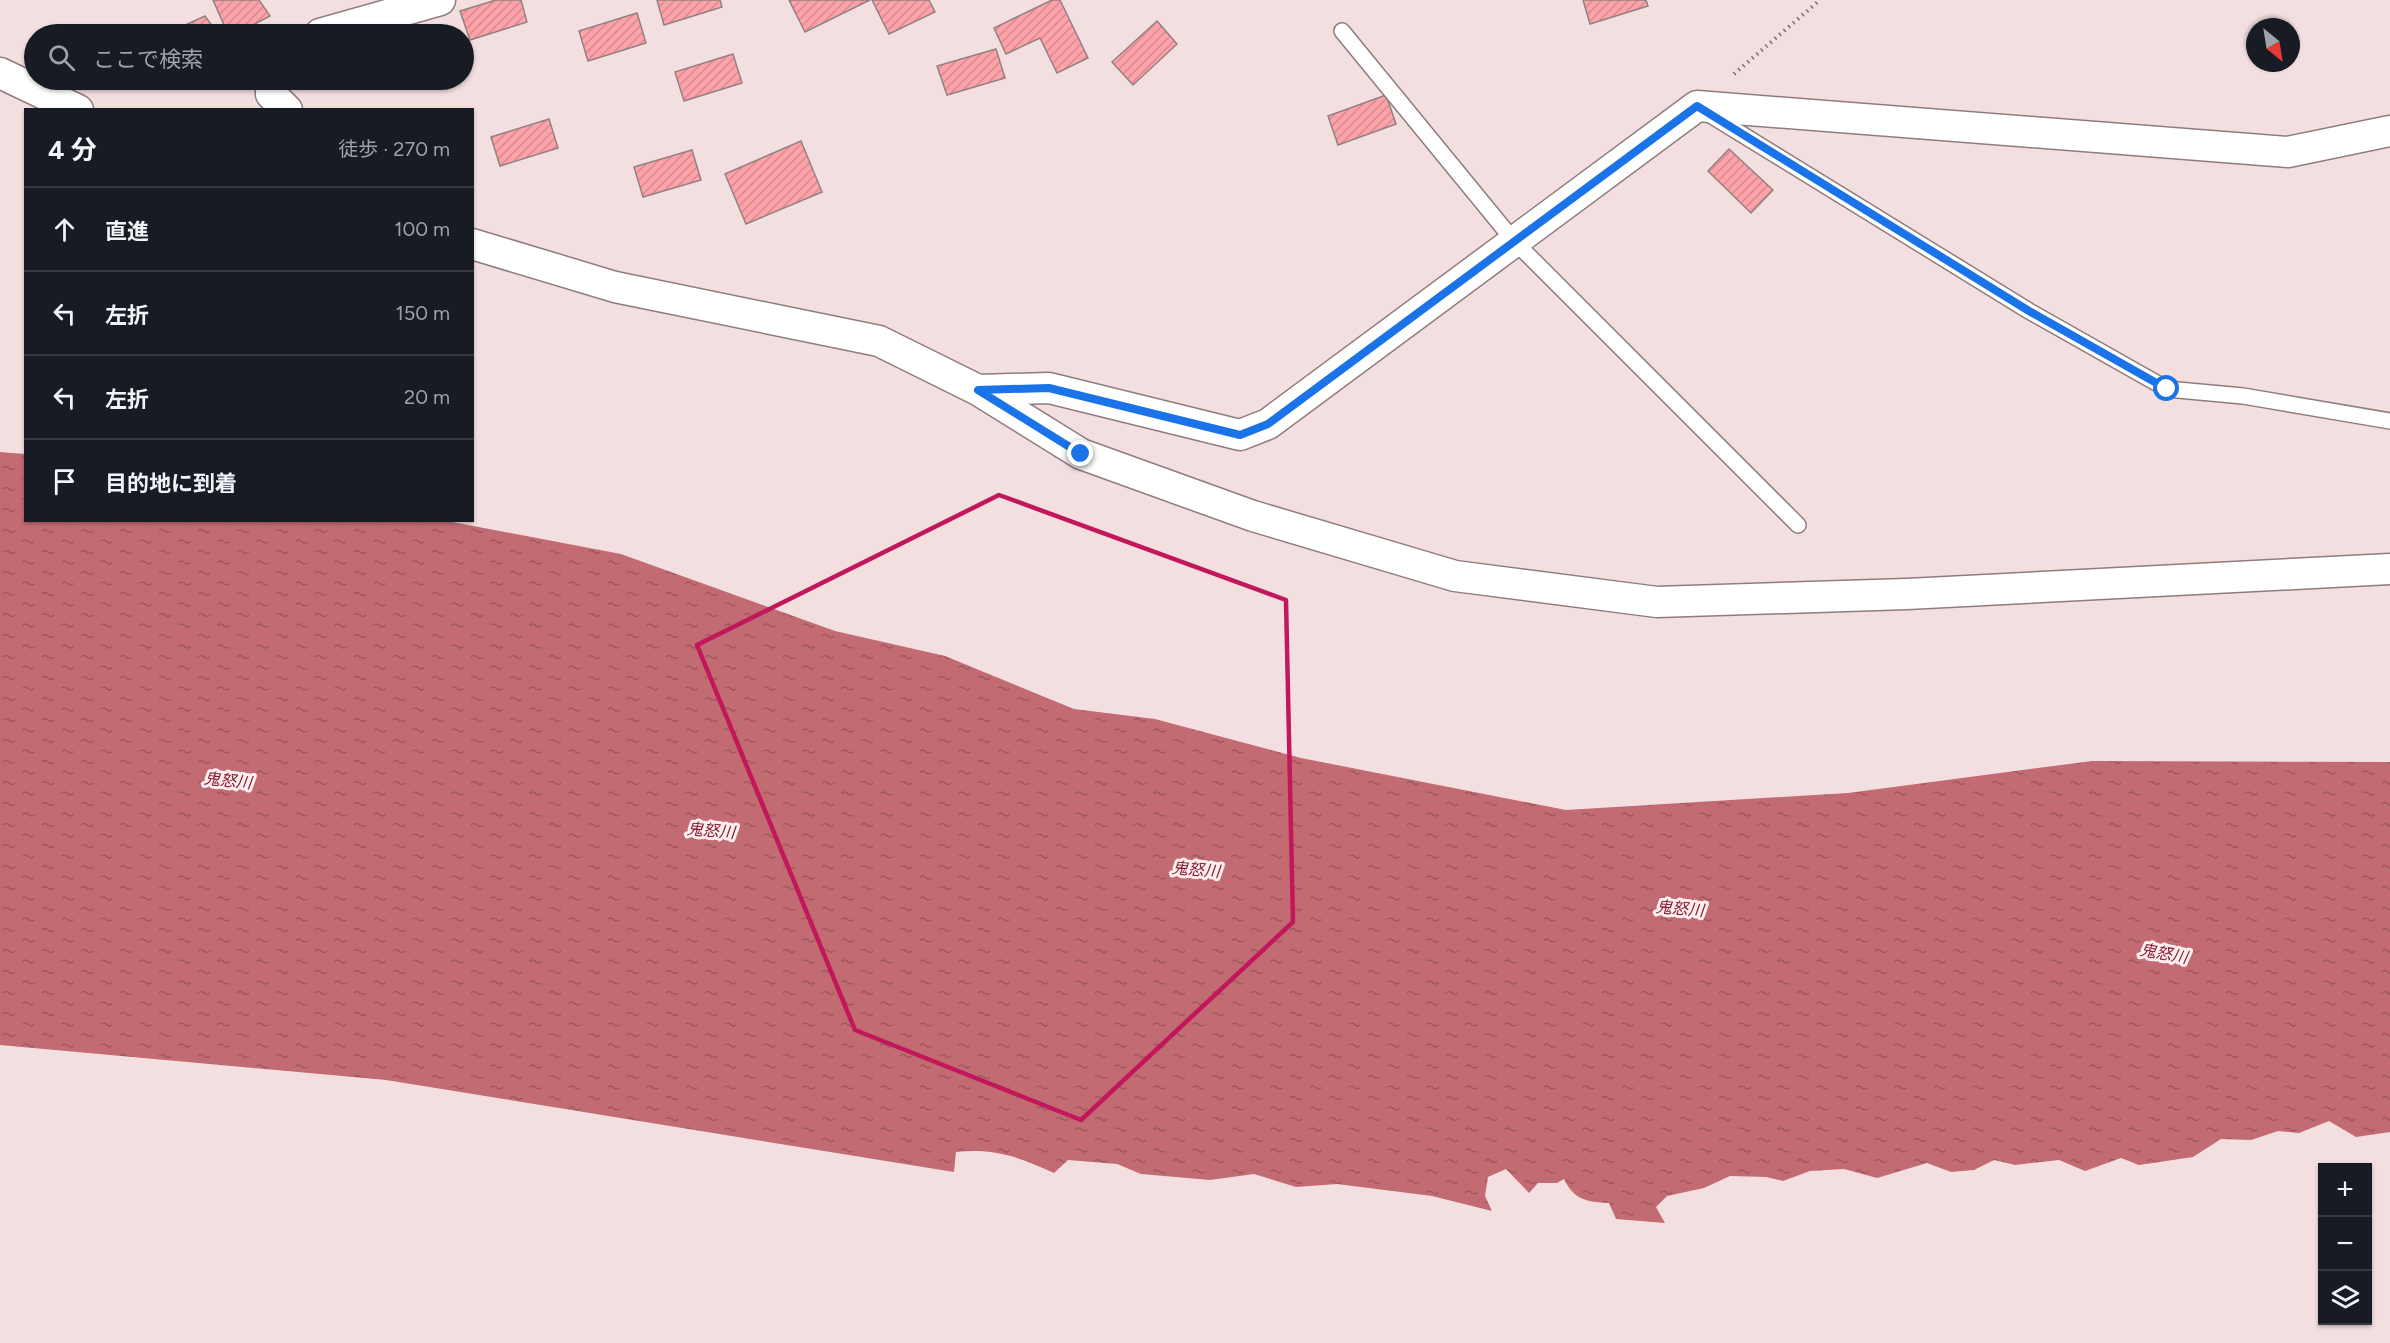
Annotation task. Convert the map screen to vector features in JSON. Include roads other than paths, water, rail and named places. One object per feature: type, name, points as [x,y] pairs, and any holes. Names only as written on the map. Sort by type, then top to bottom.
[{"type":"street","points":[[355,24],[440,0]]},
{"type":"street","points":[[0,73],[24,84]]},
{"type":"street","points":[[36,90],[74,108]]},
{"type":"street","points":[[271,90],[271,94],[285,108]]},
{"type":"street","points":[[978,390],[1049,388],[1240,435],[1268,424],[1697,106],[2288,152],[2390,131]]},
{"type":"street","points":[[474,231],[511,255]]},
{"type":"street","points":[[474,245],[615,287],[879,340],[978,390],[1081,454],[1253,516],[1455,576],[1645,601],[1907,594],[2390,569]]},
{"type":"lane","points":[[1342,31],[1514,240],[1798,525]]},
{"type":"lane","points":[[1697,106],[2029,311],[2167,389],[2243,396],[2390,421]]},
{"type":"water","name":"鬼怒川","points":[[0,452],[24,454],[24,522],[452,522],[621,554],[835,631],[945,656],[1074,709],[1155,719],[1301,758],[1566,810],[1848,793],[2092,761],[2390,762],[2390,1132],[2356,1137],[2329,1121],[2299,1133],[2278,1131],[2251,1140],[2221,1139],[2193,1157],[2139,1165],[2121,1158],[2085,1171],[2059,1160],[2015,1165],[1994,1160],[1974,1170],[1951,1172],[1927,1163],[1877,1178],[1844,1169],[1810,1171],[1783,1181],[1766,1177],[1730,1176],[1704,1188],[1667,1196],[1656,1207],[1665,1223],[1616,1219],[1609,1203],[1594,1202],[1577,1196],[1564,1179],[1557,1183],[1538,1183],[1529,1193],[1506,1169],[1488,1177],[1485,1196],[1492,1211],[1432,1196],[1337,1184],[1296,1187],[1254,1174],[1210,1180],[1141,1174],[1117,1164],[1068,1160],[1054,1173],[1018,1158],[983,1151],[956,1152],[954,1172],[386,1080],[0,1045]]}]
